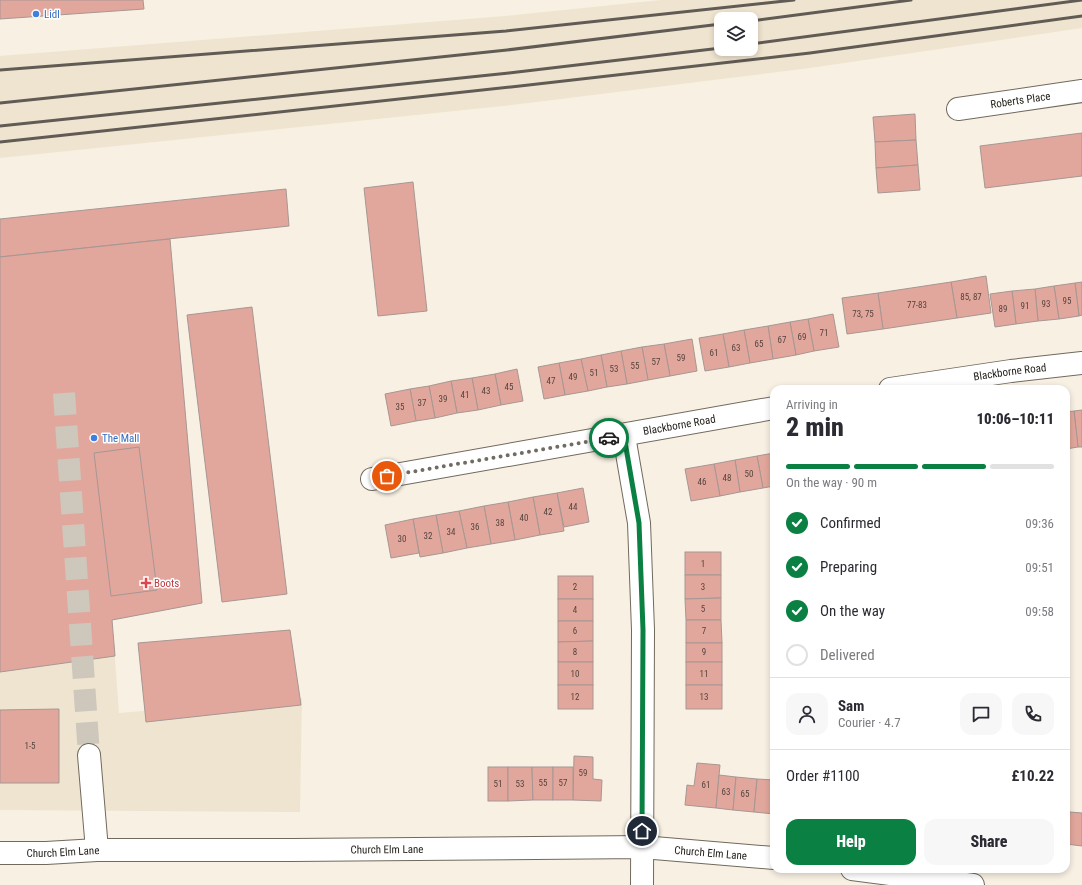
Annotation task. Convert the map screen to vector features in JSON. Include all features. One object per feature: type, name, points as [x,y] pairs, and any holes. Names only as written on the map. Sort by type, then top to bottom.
[{"type":"street","name":"Roberts Place","points":[[958,110],[1082,90]]},
{"type":"street","name":"Blackborne Road","points":[[931,385],[1082,363]]},
{"type":"street","name":"Blackborne Road","points":[[372,479],[624,436],[770,409]]},
{"type":"street","points":[[624,436],[639,523],[643,630],[642,885]]},
{"type":"street","points":[[89,755],[97,850]]},
{"type":"street","name":"Church Elm Lane","points":[[0,853],[46,853],[97,850],[642,847],[770,858]]},
{"type":"street","points":[[886,873],[974,885]]},
{"type":"shaded area","points":[[661,0],[1082,0],[1082,28],[810,68],[512,105],[0,158],[0,56],[505,16]]},
{"type":"shaded area","name":"The Mall","points":[[170,239],[202,603],[112,620],[119,713],[302,698],[300,812],[0,810],[0,257]]},
{"type":"building","name":"Lidl","points":[[0,0],[143,0],[144,9],[0,19]]},
{"type":"building","points":[[915,114],[916,140],[875,142],[873,117]]},
{"type":"building","points":[[1082,133],[1082,176],[985,188],[980,146]]},
{"type":"building","points":[[916,140],[918,165],[876,168],[875,142]]},
{"type":"building","points":[[918,165],[920,190],[878,193],[876,168]]},
{"type":"building","points":[[413,182],[427,311],[378,316],[364,188]]},
{"type":"building","points":[[286,189],[289,226],[0,257],[0,219]]},
{"type":"building","name":"The Mall","points":[[170,239],[202,603],[112,620],[115,656],[0,672],[0,257]]},
{"type":"building","points":[[986,276],[991,313],[957,318],[951,282]]},
{"type":"building","points":[[951,282],[957,318],[883,329],[878,293]]},
{"type":"building","points":[[1082,282],[1082,315],[1079,316],[1075,283]]},
{"type":"building","points":[[1075,283],[1079,316],[1059,319],[1054,286]]},
{"type":"building","points":[[1054,286],[1059,319],[1038,321],[1035,289]]},
{"type":"building","points":[[1035,289],[1038,321],[1016,324],[1012,291]]},
{"type":"building","points":[[1012,291],[1016,324],[995,327],[990,294]]},
{"type":"building","points":[[878,293],[883,329],[847,334],[842,298]]},
{"type":"building","points":[[252,307],[287,594],[222,602],[187,315]]},
{"type":"building","points":[[833,314],[839,347],[814,351],[808,319]]},
{"type":"building","points":[[808,319],[814,351],[796,355],[790,322]]},
{"type":"building","points":[[790,322],[796,355],[773,359],[768,326]]},
{"type":"building","points":[[768,326],[773,359],[750,363],[744,330]]},
{"type":"building","points":[[744,330],[750,363],[729,367],[723,334]]},
{"type":"building","points":[[723,334],[729,367],[705,371],[699,338]]},
{"type":"building","points":[[692,339],[697,371],[670,376],[664,344]]},
{"type":"building","points":[[664,344],[670,376],[648,380],[642,347]]},
{"type":"building","points":[[642,347],[648,380],[627,384],[621,351]]},
{"type":"building","points":[[621,351],[627,384],[607,387],[601,355]]},
{"type":"building","points":[[601,355],[607,387],[588,391],[581,359]]},
{"type":"building","points":[[581,359],[588,391],[565,395],[559,363]]},
{"type":"building","points":[[559,363],[565,395],[544,399],[538,367]]},
{"type":"building","points":[[517,369],[523,401],[501,405],[495,374]]},
{"type":"building","points":[[495,374],[501,405],[478,410],[472,378]]},
{"type":"building","points":[[472,378],[478,410],[457,413],[451,381]]},
{"type":"building","points":[[451,381],[457,413],[435,418],[429,386]]},
{"type":"building","points":[[429,386],[435,418],[416,421],[410,389]]},
{"type":"building","points":[[410,389],[416,421],[391,426],[385,394]]},
{"type":"building","points":[[1082,410],[1082,447],[1078,447],[1074,411]]},
{"type":"building","points":[[1074,411],[1078,447],[1070,448],[1070,412]]},
{"type":"building","points":[[139,447],[157,590],[111,596],[94,453]]},
{"type":"building","points":[[770,454],[770,487],[763,488],[757,456]]},
{"type":"building","points":[[757,456],[763,488],[740,492],[735,460]]},
{"type":"building","points":[[735,460],[740,492],[720,496],[714,464]]},
{"type":"building","points":[[714,464],[720,496],[691,501],[685,469]]},
{"type":"building","points":[[583,488],[589,522],[564,527],[557,493]]},
{"type":"building","points":[[557,493],[564,531],[540,535],[533,497]]},
{"type":"building","points":[[533,497],[540,535],[515,540],[508,502]]},
{"type":"building","points":[[508,502],[515,540],[491,544],[484,506]]},
{"type":"building","points":[[484,506],[491,544],[467,548],[459,511]]},
{"type":"building","points":[[459,511],[467,548],[443,553],[436,515]]},
{"type":"building","points":[[436,515],[443,553],[420,557],[413,519]]},
{"type":"building","points":[[413,519],[419,553],[391,558],[385,525]]},
{"type":"building","points":[[685,552],[721,552],[721,575],[685,575]]},
{"type":"building","points":[[685,575],[721,575],[721,598],[685,599]]},
{"type":"building","points":[[558,576],[593,576],[593,599],[558,599]]},
{"type":"building","points":[[721,598],[721,620],[686,620],[685,599]]},
{"type":"building","points":[[558,599],[593,599],[593,621],[558,621]]},
{"type":"building","points":[[686,620],[721,620],[722,643],[686,643]]},
{"type":"building","points":[[558,621],[593,621],[593,641],[558,642]]},
{"type":"building","points":[[290,630],[301,705],[146,722],[138,643]]},
{"type":"building","points":[[593,641],[593,662],[558,662],[558,642]]},
{"type":"building","points":[[686,643],[722,643],[722,662],[686,662]]},
{"type":"building","points":[[558,662],[593,662],[593,685],[558,685]]},
{"type":"building","points":[[686,662],[722,662],[722,685],[686,685]]},
{"type":"building","points":[[558,685],[593,685],[593,709],[558,709]]},
{"type":"building","points":[[686,685],[722,685],[722,709],[686,709]]},
{"type":"building","points":[[59,709],[59,783],[0,783],[0,710]]},
{"type":"building","points":[[574,756],[593,757],[593,779],[602,780],[601,801],[573,800]]},
{"type":"building","points":[[697,763],[720,765],[716,808],[685,805],[687,785],[694,786]]},
{"type":"building","points":[[488,767],[508,767],[508,801],[488,801]]},
{"type":"building","points":[[508,767],[532,767],[533,800],[508,801]]},
{"type":"building","points":[[532,767],[553,767],[553,800],[533,800]]},
{"type":"building","points":[[553,767],[573,767],[573,800],[553,800]]},
{"type":"building","points":[[719,775],[736,777],[733,810],[716,808]]},
{"type":"building","points":[[736,777],[757,779],[754,812],[733,810]]},
{"type":"building","points":[[757,779],[770,780],[770,814],[754,812]]},
{"type":"building","points":[[1070,812],[1082,813],[1082,846],[1070,844]]},
{"type":"tunnel","points":[[64,393],[89,755]]},
{"type":"railway","points":[[0,70],[506,31],[794,0]]},
{"type":"railway","points":[[758,20],[911,0]]},
{"type":"railway","points":[[758,43],[1082,0]]},
{"type":"railway","points":[[0,142],[810,53],[1082,16]]},
{"type":"railway","points":[[0,103],[507,50],[714,25]]},
{"type":"railway","points":[[0,126],[509,73],[714,49]]},
{"type":"way so far","points":[[387,476],[609,438]]},
{"type":"place","name":"Lidl","points":[[36,14]]},
{"type":"place","name":"The Mall","points":[[94,438]]},
{"type":"place","name":"Boots","points":[[146,583]]},
{"type":"route","points":[[609,438],[624,436],[639,523],[643,630],[642,831]]}]
